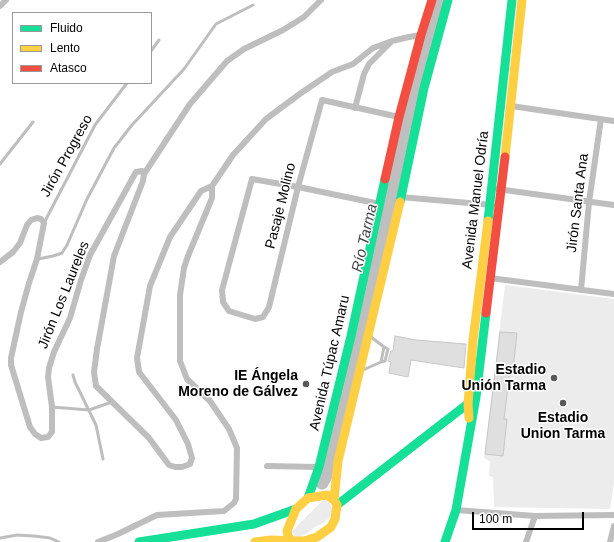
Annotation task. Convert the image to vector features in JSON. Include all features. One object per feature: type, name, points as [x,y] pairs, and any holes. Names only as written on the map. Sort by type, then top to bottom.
[{"type":"main road","name":"Avenida Túpac Amaru","points":[[308,498],[319,466],[352,332],[399,117],[432,0]]},
{"type":"main road","points":[[254,542],[270,540],[304,541],[319,539],[331,527],[335,519],[338,461],[360,371],[424,88],[448,0]]},
{"type":"main road","name":"Avenida Manuel Odría","points":[[496,189],[500,114],[512,0]]},
{"type":"main road","name":"Avenida Manuel Odría","points":[[470,431],[468,404],[481,315],[496,189],[510,111],[522,0]]},
{"type":"main road","points":[[502,93],[512,94]]},
{"type":"main road","points":[[500,114],[510,111]]},
{"type":"main road","name":"Avenida Manuel Odría","points":[[470,431],[476,397],[481,315],[490,278],[494,205]]},
{"type":"main road","points":[[335,503],[476,397]]},
{"type":"main road","points":[[445,542],[456,510],[470,431]]},
{"type":"main road","points":[[139,542],[254,524],[296,509],[308,498],[320,495],[327,495],[335,503]]},
{"type":"main road","points":[[292,541],[288,536],[287,531],[296,509]]},
{"type":"street","points":[[0,6],[6,0]]},
{"type":"street","name":"Jirón Los Laureles","points":[[37,259],[21,312],[11,358],[11,365],[30,427],[35,434],[41,438],[48,437],[52,432],[52,407],[48,376],[54,352],[70,318],[88,261],[136,172],[142,171],[144,174],[190,104],[227,61],[244,49],[283,30],[304,17],[321,0]]},
{"type":"street","points":[[144,174],[143,181],[114,256],[96,349],[94,372],[96,386],[149,438],[169,465],[175,467],[190,464],[192,458],[188,444],[176,420],[139,372],[137,358],[150,286],[170,237],[201,191],[212,186],[233,155],[266,119],[332,72],[353,64],[373,48],[409,36],[421,35]]},
{"type":"street","points":[[392,41],[369,64],[364,74],[354,108],[399,117]]},
{"type":"street","name":"Pasaje Molino","points":[[298,187],[252,179],[222,290],[223,302],[228,312],[255,319],[263,317],[269,307],[298,187],[322,100],[354,108]]},
{"type":"street","points":[[510,111],[614,121]]},
{"type":"street","name":"Jirón Santa Ana","points":[[581,290],[589,202],[601,119]]},
{"type":"street","points":[[98,542],[157,515],[169,513],[224,511],[234,503],[236,498],[237,448],[228,429],[210,401],[187,379],[180,361],[180,295],[184,268],[212,198],[212,186]]},
{"type":"street","points":[[298,187],[380,204]]},
{"type":"street","points":[[496,189],[614,205]]},
{"type":"street","points":[[400,197],[494,205]]},
{"type":"street","points":[[0,262],[13,252],[20,243],[27,225],[31,220],[37,218],[41,219],[44,223],[37,259]]},
{"type":"street","points":[[490,278],[614,294]]},
{"type":"street","points":[[266,466],[319,466]]},
{"type":"street","points":[[456,510],[535,516],[614,515]]},
{"type":"street","points":[[526,542],[535,516]]},
{"type":"street","points":[[610,542],[614,526]]},
{"type":"lane","points":[[37,259],[62,253],[87,199],[114,148],[132,125],[184,69],[216,24],[253,5]]},
{"type":"lane","points":[[152,50],[159,40]]},
{"type":"lane","name":"Jirón Progreso","points":[[44,223],[95,125],[126,84]]},
{"type":"lane","points":[[0,164],[33,122]]},
{"type":"lane","points":[[360,371],[381,362],[384,347],[368,334]]},
{"type":"lane","points":[[73,375],[96,425],[103,459]]},
{"type":"lane","points":[[52,407],[89,410],[112,402]]},
{"type":"lane","points":[[0,538],[17,535],[34,536],[50,538],[59,542]]},
{"type":"shaded area","name":"Estadio Unión Tarma","points":[[505,285],[614,299],[614,483],[610,509],[494,507],[493,477],[489,476],[490,461],[484,458]]},
{"type":"shaded area","points":[[324,499],[330,503],[332,509],[330,517],[325,522],[299,538],[295,537],[292,531]]},
{"type":"building","points":[[500,332],[517,333],[513,370],[510,370],[504,419],[507,419],[503,456],[485,454]]},
{"type":"building","points":[[395,336],[416,340],[466,344],[464,368],[411,360],[408,377],[389,373],[391,362],[388,361],[391,351],[393,351]]},
{"type":"waterway","name":"Río Tarma","points":[[322,483],[327,474],[334,447],[416,88],[440,0]]},
{"type":"traffic: fast","points":[[400,202],[424,88],[448,0]]},
{"type":"traffic: fast","points":[[488,221],[512,0]]},
{"type":"traffic: fast","points":[[308,498],[319,467],[351,336],[385,179]]},
{"type":"traffic: fast","points":[[445,542],[456,510],[476,397],[486,313]]},
{"type":"traffic: fast","points":[[337,505],[470,402]]},
{"type":"traffic: fast","points":[[139,542],[254,524],[296,509]]},
{"type":"traffic: slow","points":[[505,157],[522,0]]},
{"type":"traffic: slow","points":[[334,500],[338,461],[400,202]]},
{"type":"traffic: slow","points":[[469,418],[468,404],[473,340],[488,221]]},
{"type":"traffic: slow","points":[[255,542],[271,540],[296,541],[304,541],[317,537],[331,527],[335,519],[337,505],[334,500],[327,495],[308,498],[296,509],[287,531],[288,536],[292,541]]},
{"type":"traffic: jam","points":[[385,179],[399,117],[432,0]]},
{"type":"traffic: jam","points":[[486,313],[505,157]]},
{"type":"place","name":"Estadio Unión Tarma","points":[[554,378]]},
{"type":"place","name":"IE Ángela Moreno de Gálvez","points":[[306,384]]},
{"type":"place","name":"Estadio Union Tarma","points":[[563,403]]}]
